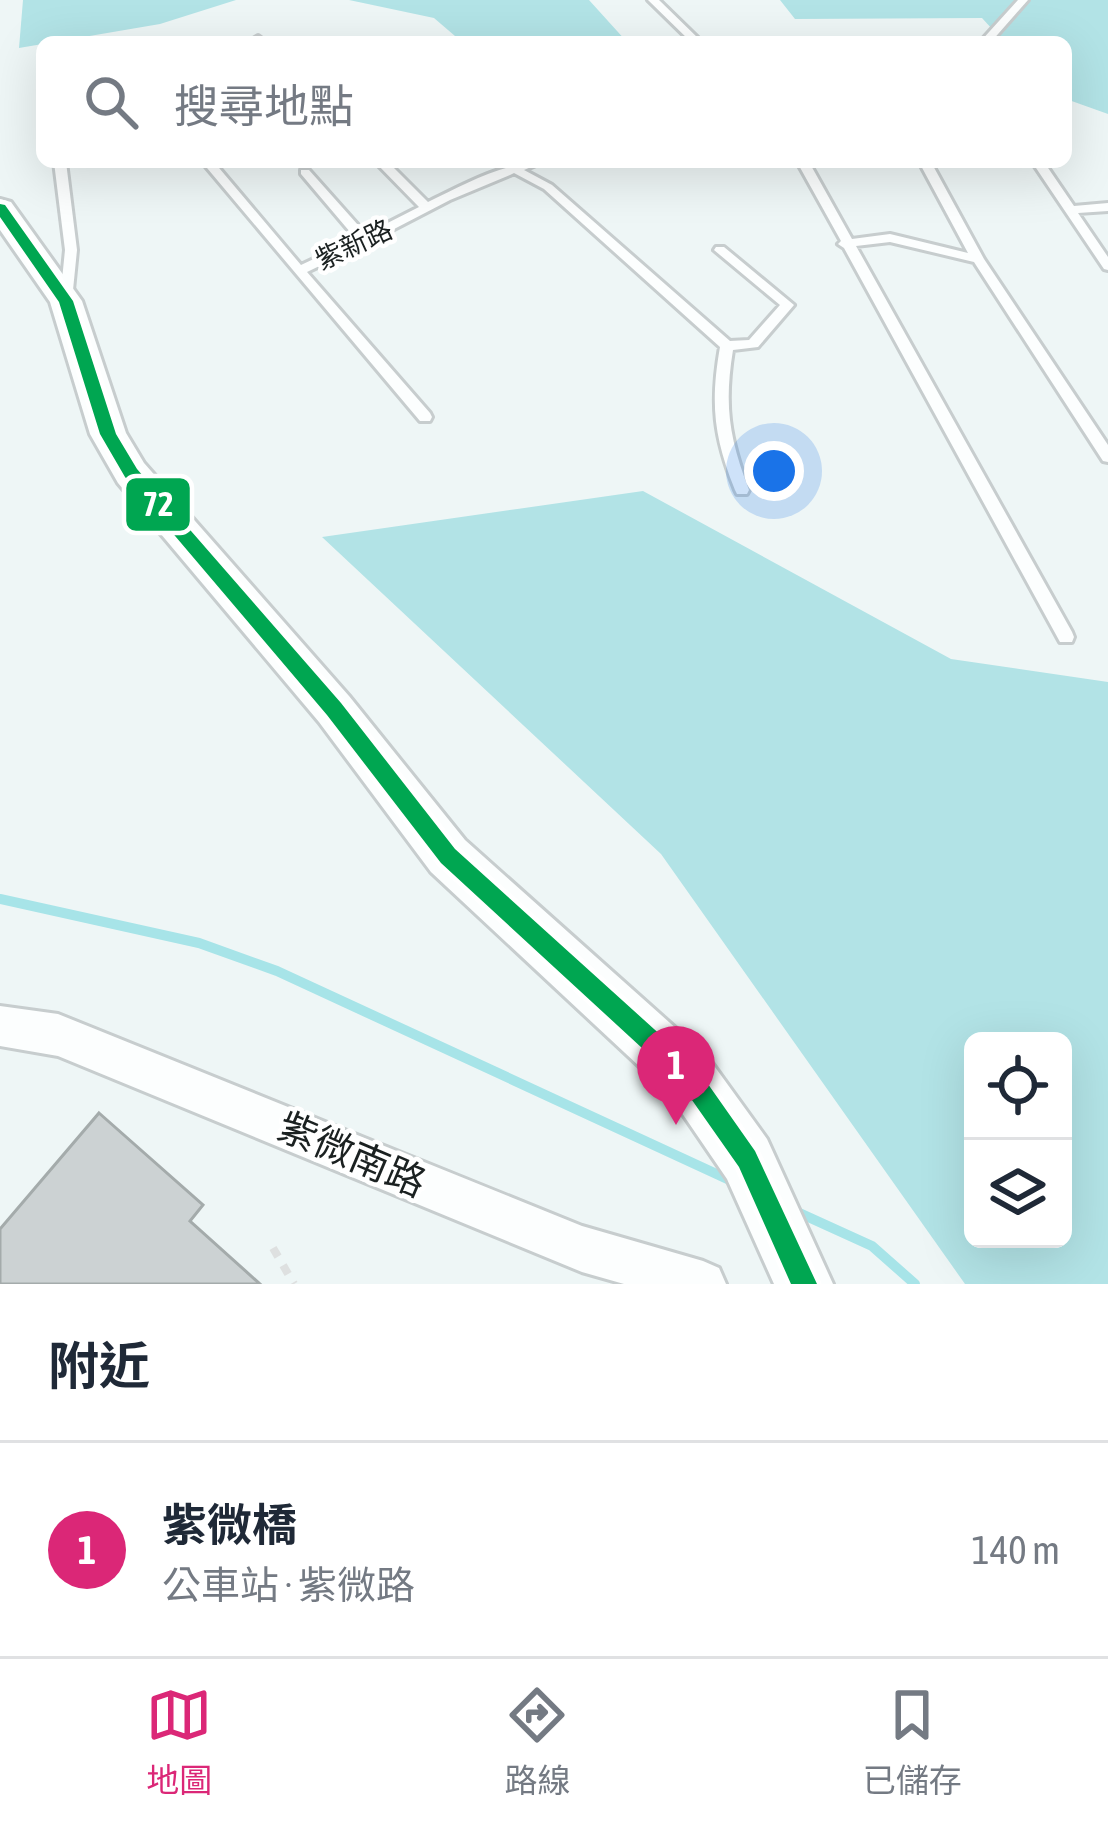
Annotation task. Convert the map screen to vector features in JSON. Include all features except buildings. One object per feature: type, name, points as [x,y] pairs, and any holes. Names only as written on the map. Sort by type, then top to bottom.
[{"type":"street","points":[[0,208],[66,301],[108,434],[131,473],[334,709],[448,856],[688,1075],[747,1159],[793,1260]]},
{"type":"street","name":"紫微南路","points":[[0,1026],[58,1035],[582,1250],[704,1284]]},
{"type":"lane","points":[[653,0],[692,36]]},
{"type":"lane","points":[[990,36],[1023,0]]},
{"type":"lane","points":[[61,168],[71,250],[66,301]]},
{"type":"lane","name":"紫新路","points":[[213,168],[299,271],[366,242],[477,180],[517,168]]},
{"type":"lane","points":[[387,168],[428,209]]},
{"type":"lane","points":[[806,168],[844,244],[1066,637]]},
{"type":"lane","points":[[928,168],[978,259],[1108,457]]},
{"type":"lane","points":[[1042,168],[1108,266]]},
{"type":"lane","points":[[514,169],[548,188],[727,346],[753,344],[788,304],[720,250]]},
{"type":"lane","points":[[305,172],[366,242]]},
{"type":"lane","points":[[1072,210],[1108,207]]},
{"type":"lane","points":[[844,244],[890,238],[978,259]]},
{"type":"lane","points":[[299,271],[425,417]]},
{"type":"lane","points":[[727,346],[718,394],[719,434],[742,490]]},
{"type":"path","points":[[273,1248],[294,1284]]},
{"type":"shaded area","points":[[23,0],[236,0],[160,24],[90,36],[36,36],[36,45],[19,48]]},
{"type":"shaded area","points":[[349,0],[589,0],[622,36],[455,36],[434,18]]},
{"type":"shaded area","points":[[780,0],[1108,0],[1108,114],[1072,101],[1072,36],[998,36],[982,18],[795,19]]},
{"type":"shaded area","points":[[643,491],[951,659],[1108,682],[1108,1284],[965,1284],[661,854],[322,537]]},
{"type":"waterway","points":[[0,899],[199,943],[277,971],[736,1183]]},
{"type":"waterway","points":[[795,1211],[872,1246],[915,1284]]},
{"type":"transit line","name":"72","points":[[0,208],[66,301],[108,434],[131,473],[334,709],[448,856],[688,1075],[747,1159],[804,1284]]},
{"type":"place","name":"紫微橋","points":[[676,1125]]}]
